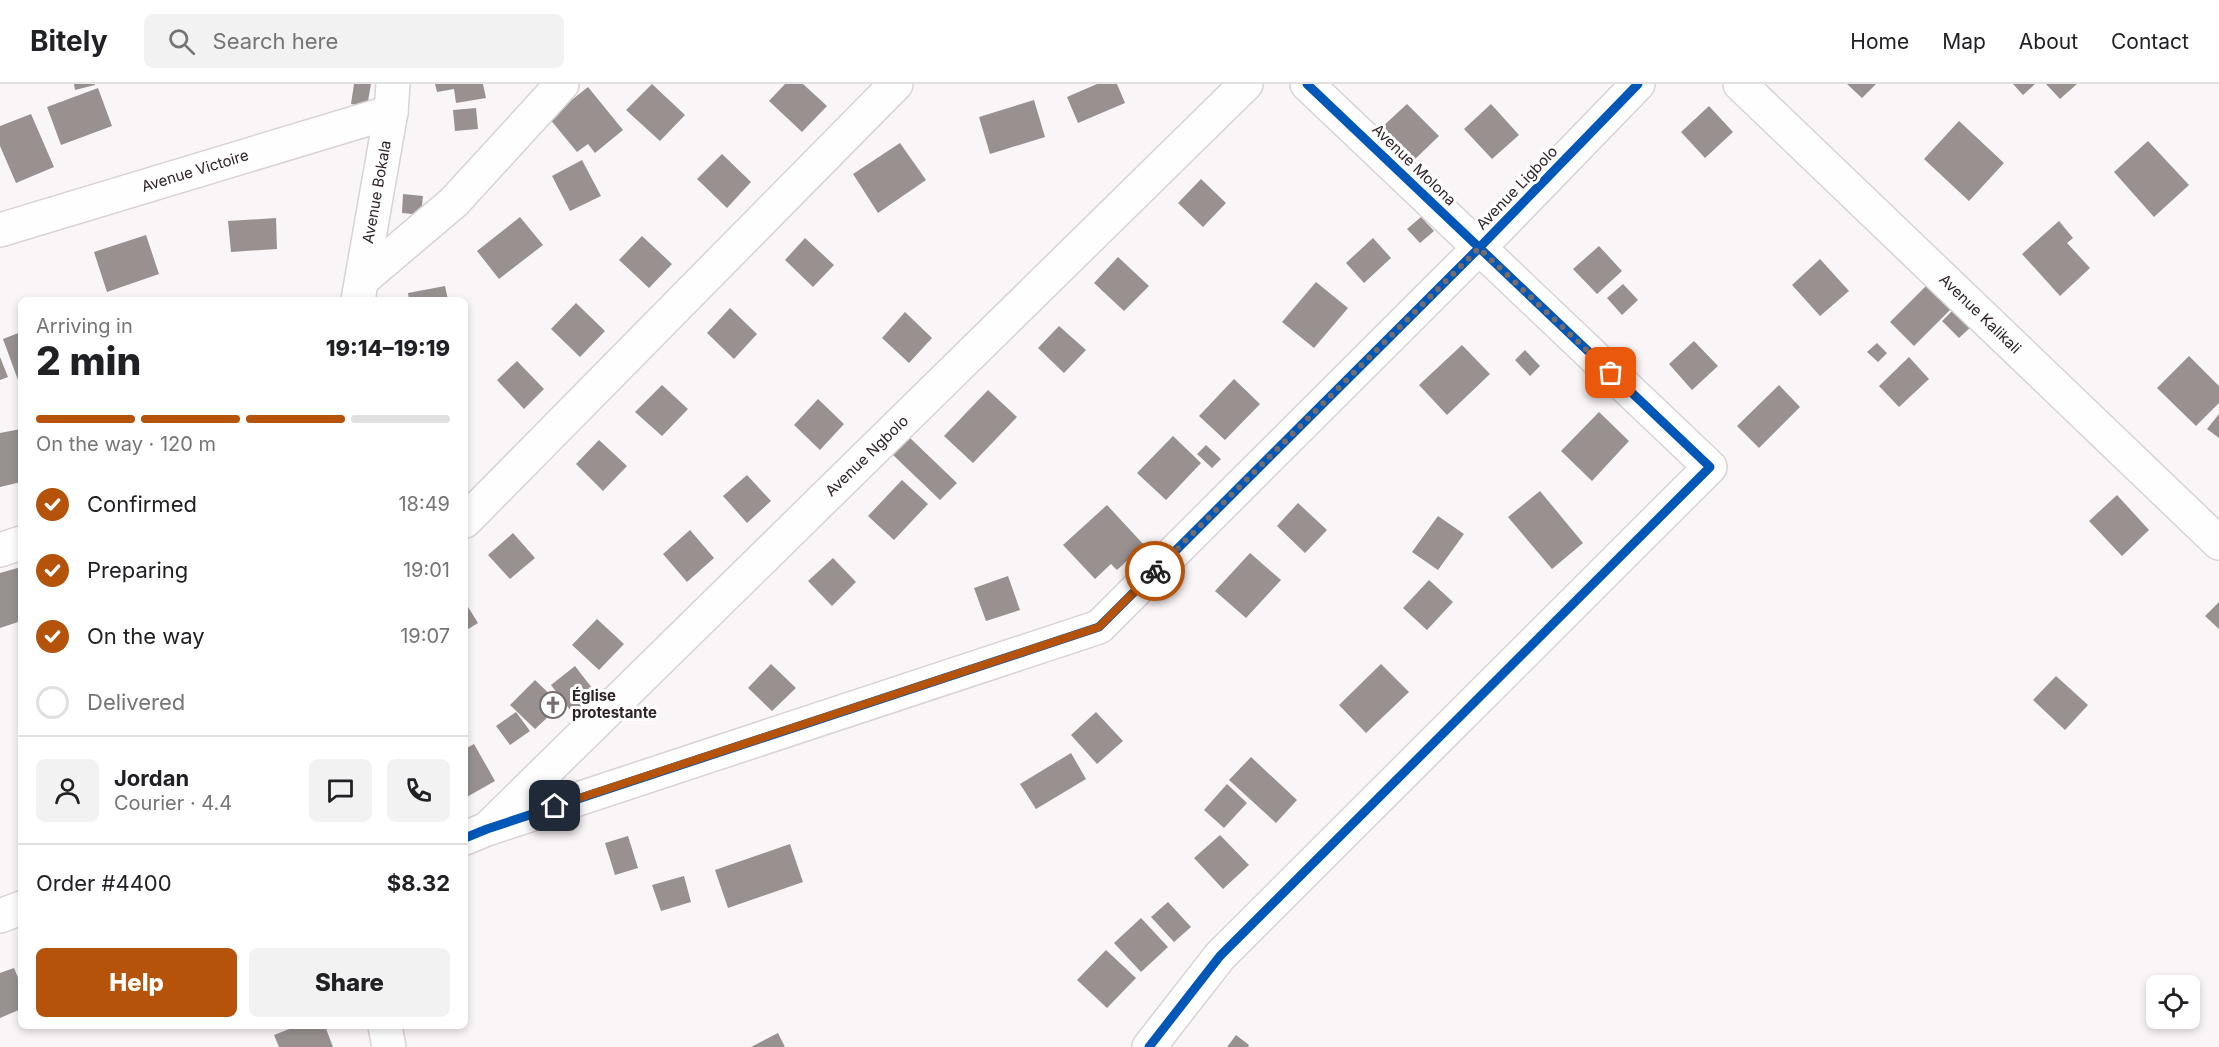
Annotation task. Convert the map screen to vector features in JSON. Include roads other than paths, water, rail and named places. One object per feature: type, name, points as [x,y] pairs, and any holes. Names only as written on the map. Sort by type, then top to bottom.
[{"type":"street","points":[[360,290],[454,202],[562,84]]},
{"type":"street","points":[[468,518],[896,84]]},
{"type":"street","name":"Avenue Ngbolo","points":[[476,834],[1246,84]]},
{"type":"street","name":"Avenue Molona","points":[[1149,1047],[1220,956],[1710,467],[1307,84]]},
{"type":"street","name":"Avenue Ligbolo","points":[[476,834],[1099,627],[1479,248],[1638,84]]},
{"type":"street","name":"Avenue Kalikali","points":[[1740,84],[2219,543]]},
{"type":"street","name":"Avenue Bokala","points":[[360,290],[392,98]]},
{"type":"street","name":"Avenue Victoire","points":[[0,230],[392,98]]},
{"type":"street","points":[[0,550],[18,544]]},
{"type":"street","points":[[0,916],[18,909]]},
{"type":"street","points":[[385,1029],[389,1047]]},
{"type":"place","name":"Église protestante","points":[[553,705]]}]
